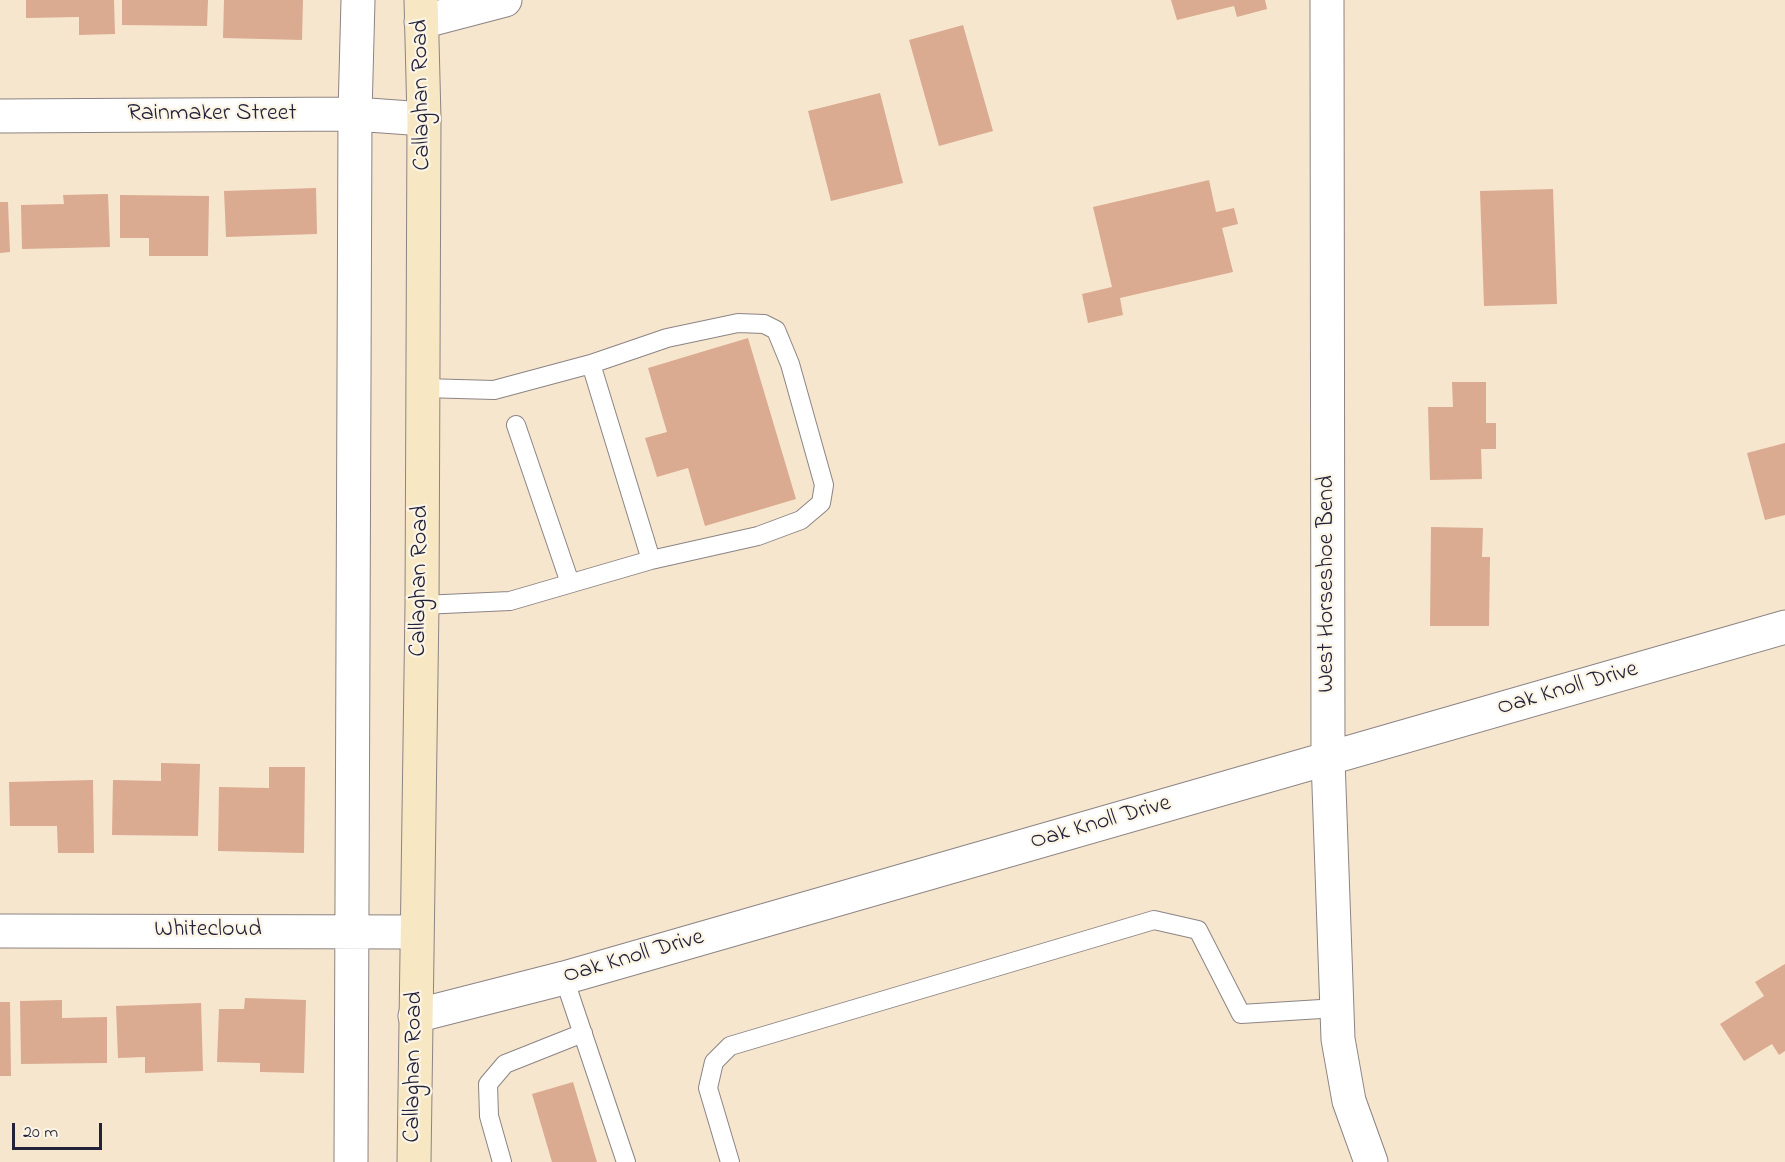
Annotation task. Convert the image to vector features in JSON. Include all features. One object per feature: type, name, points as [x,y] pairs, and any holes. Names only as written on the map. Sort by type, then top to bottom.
[{"type":"main road","name":"Callaghan Road","points":[[414,1162],[422,605],[424,119],[421,11]]},
{"type":"street","points":[[351,1162],[355,114],[358,0]]},
{"type":"street","points":[[421,11],[505,0]]},
{"type":"street","name":"West Horseshoe Bend","points":[[1327,0],[1328,759],[1338,1039],[1349,1101],[1371,1162]]},
{"type":"street","name":"Rainmaker Street","points":[[0,116],[355,114],[424,119]]},
{"type":"street","name":"Oak Knoll Drive","points":[[415,1016],[564,978],[1785,627]]},
{"type":"street","name":"Whitecloud","points":[[0,930],[416,932]]},
{"type":"lane","points":[[422,605],[510,601],[651,560],[758,536],[801,520],[821,503],[824,485],[790,364],[776,330],[764,324],[738,323],[668,338],[591,364],[494,390],[423,388]]},
{"type":"lane","points":[[591,364],[651,560]]},
{"type":"lane","points":[[516,426],[570,583]]},
{"type":"lane","points":[[730,1162],[708,1088],[714,1062],[730,1046],[1154,920],[1198,930],[1241,1014],[1337,1008]]},
{"type":"lane","points":[[564,978],[626,1162]]},
{"type":"lane","points":[[502,1162],[489,1116],[488,1084],[505,1064],[583,1033]]},
{"type":"building","points":[[26,0],[114,0],[115,34],[79,35],[79,17],[26,18]]},
{"type":"building","points":[[122,0],[208,0],[207,26],[122,25]]},
{"type":"building","points":[[224,0],[303,0],[302,40],[223,38]]},
{"type":"building","points":[[1171,0],[1265,0],[1267,9],[1237,17],[1234,6],[1177,20]]},
{"type":"building","points":[[963,25],[993,131],[939,146],[909,40]]},
{"type":"building","points":[[880,93],[903,183],[831,201],[808,111]]},
{"type":"building","points":[[1209,180],[1216,212],[1234,208],[1238,224],[1222,228],[1233,272],[1120,298],[1123,315],[1088,323],[1082,294],[1112,287],[1093,207]]},
{"type":"building","points":[[316,188],[317,234],[226,237],[224,191]]},
{"type":"building","points":[[1553,189],[1557,304],[1484,306],[1480,191]]},
{"type":"building","points":[[108,194],[110,247],[22,249],[21,205],[64,204],[63,195]]},
{"type":"building","points":[[120,195],[209,196],[208,256],[149,256],[149,238],[120,238]]},
{"type":"building","points":[[0,202],[8,202],[10,252],[0,253]]},
{"type":"building","points":[[748,338],[796,499],[705,526],[688,468],[657,477],[645,438],[667,432],[648,368]]},
{"type":"building","points":[[1452,382],[1486,382],[1486,423],[1496,423],[1496,449],[1481,449],[1482,479],[1430,480],[1428,407],[1453,407]]},
{"type":"building","points":[[1785,443],[1785,515],[1765,520],[1747,453]]},
{"type":"building","points":[[1431,527],[1483,528],[1482,557],[1490,557],[1489,626],[1430,626]]},
{"type":"building","points":[[161,763],[200,764],[198,836],[112,835],[113,780],[161,781]]},
{"type":"building","points":[[269,767],[305,767],[304,853],[218,851],[219,787],[269,788]]},
{"type":"building","points":[[93,780],[94,853],[58,853],[57,826],[10,826],[9,782]]},
{"type":"building","points":[[1785,964],[1785,1051],[1779,1055],[1772,1044],[1744,1061],[1720,1024],[1764,996],[1755,982]]},
{"type":"building","points":[[245,998],[306,1000],[304,1073],[260,1072],[260,1063],[217,1062],[219,1009],[244,1009]]},
{"type":"building","points":[[62,1000],[62,1018],[107,1017],[107,1063],[21,1064],[20,1001]]},
{"type":"building","points":[[0,1002],[10,1002],[11,1076],[0,1076]]},
{"type":"building","points":[[201,1003],[203,1071],[145,1073],[145,1057],[118,1058],[116,1006]]},
{"type":"building","points":[[573,1082],[597,1162],[552,1162],[532,1094]]}]
